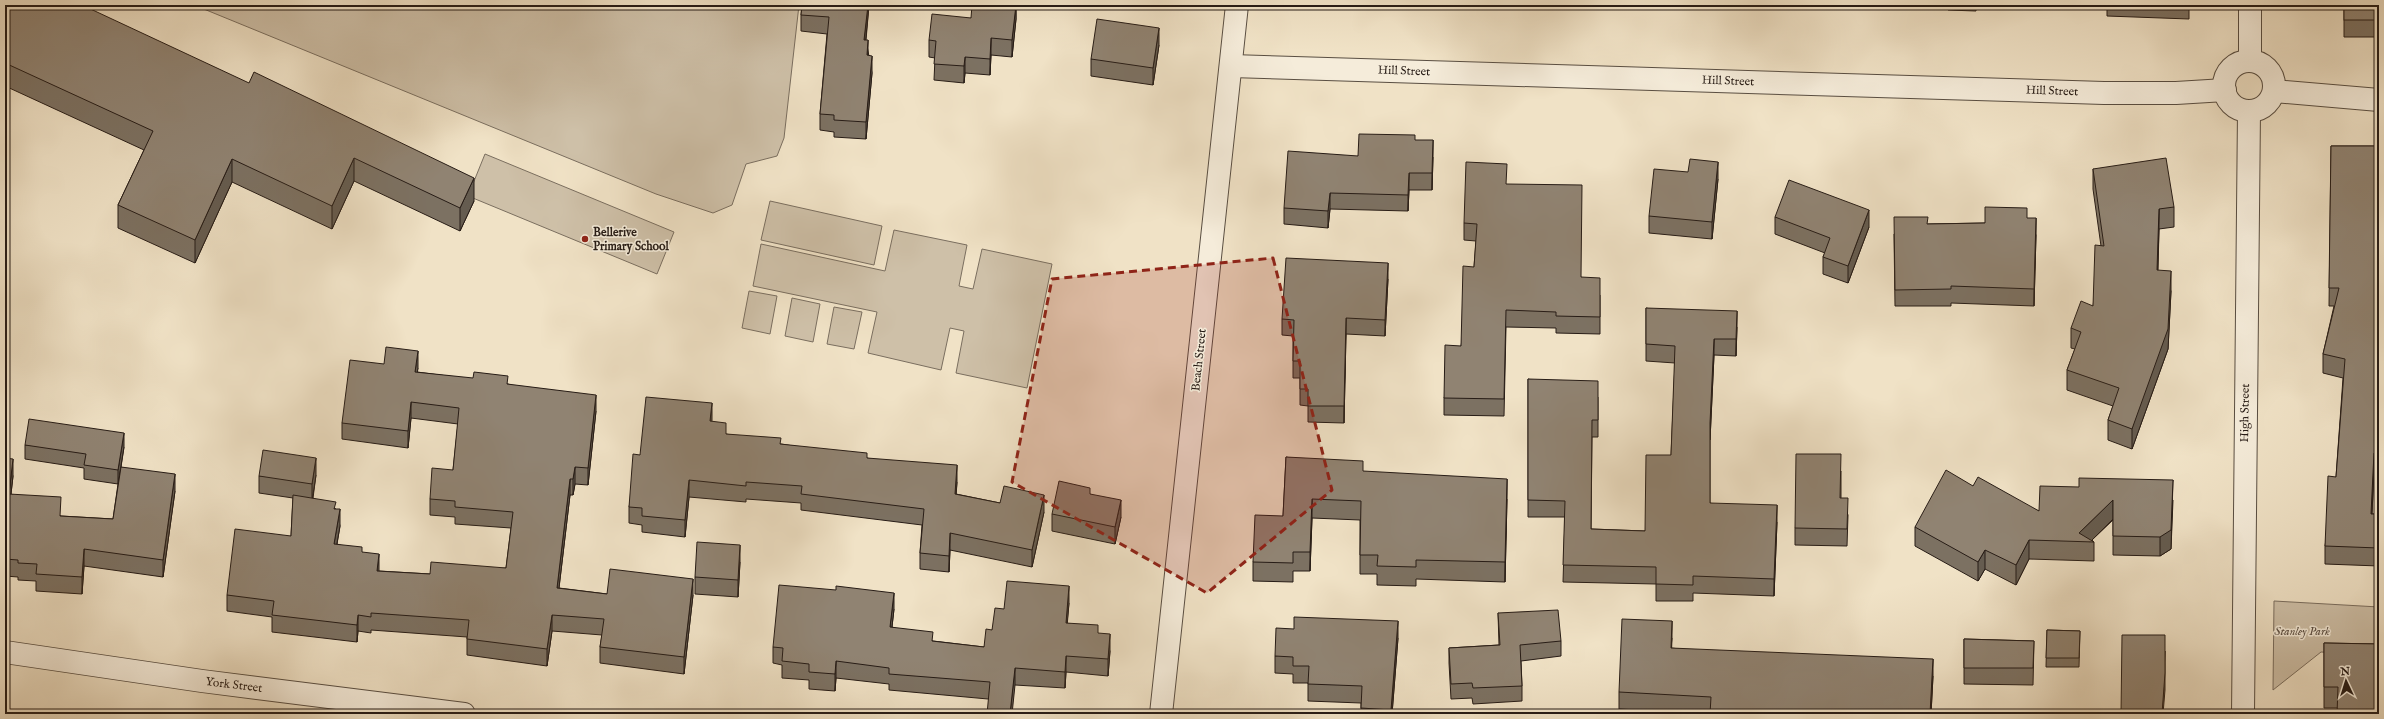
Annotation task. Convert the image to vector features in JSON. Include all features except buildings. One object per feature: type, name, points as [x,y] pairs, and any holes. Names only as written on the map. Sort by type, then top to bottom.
[{"type":"street","name":"Beach Street","points":[[1160,714],[1237,5]]},
{"type":"street","points":[[2250,5],[2250,61]]},
{"type":"street","points":[[2250,61],[2263,65],[2269,70],[2274,84],[2274,91],[2267,103],[2262,107],[2249,111],[2240,110],[2233,105],[2227,98],[2225,90],[2225,81],[2230,70],[2241,62],[2250,61]]},
{"type":"street","name":"Hill Street","points":[[1231,66],[2104,93],[2176,93],[2225,90]]},
{"type":"street","points":[[2274,91],[2379,100]]},
{"type":"street","name":"High Street","points":[[2243,714],[2249,111]]},
{"type":"street","name":"York Street","points":[[5,652],[202,681],[464,714]]},
{"type":"highlighted area","points":[[1273,258],[1332,490],[1207,593],[1012,482],[1052,279]]},
{"type":"green space","points":[[194,5],[799,5],[784,138],[777,156],[746,164],[732,205],[713,213],[656,194]]},
{"type":"green space","points":[[485,154],[674,232],[657,274],[468,196]]},
{"type":"green space","points":[[770,201],[882,226],[874,265],[761,240]]},
{"type":"green space","points":[[894,230],[967,245],[959,286],[973,289],[982,249],[1052,264],[1027,388],[956,373],[964,331],[950,328],[941,370],[868,353],[877,312],[753,286],[761,244],[885,271]]},
{"type":"green space","points":[[749,291],[777,296],[770,334],[742,328]]},
{"type":"green space","points":[[792,298],[820,304],[813,342],[785,336]]},
{"type":"green space","points":[[834,307],[862,312],[854,349],[827,344]]},
{"type":"green space","name":"Stanley Park","points":[[2274,601],[2379,607],[2379,655],[2321,652],[2273,690]]},
{"type":"place","name":"Bellerive Primary School","points":[[585,239]]}]
